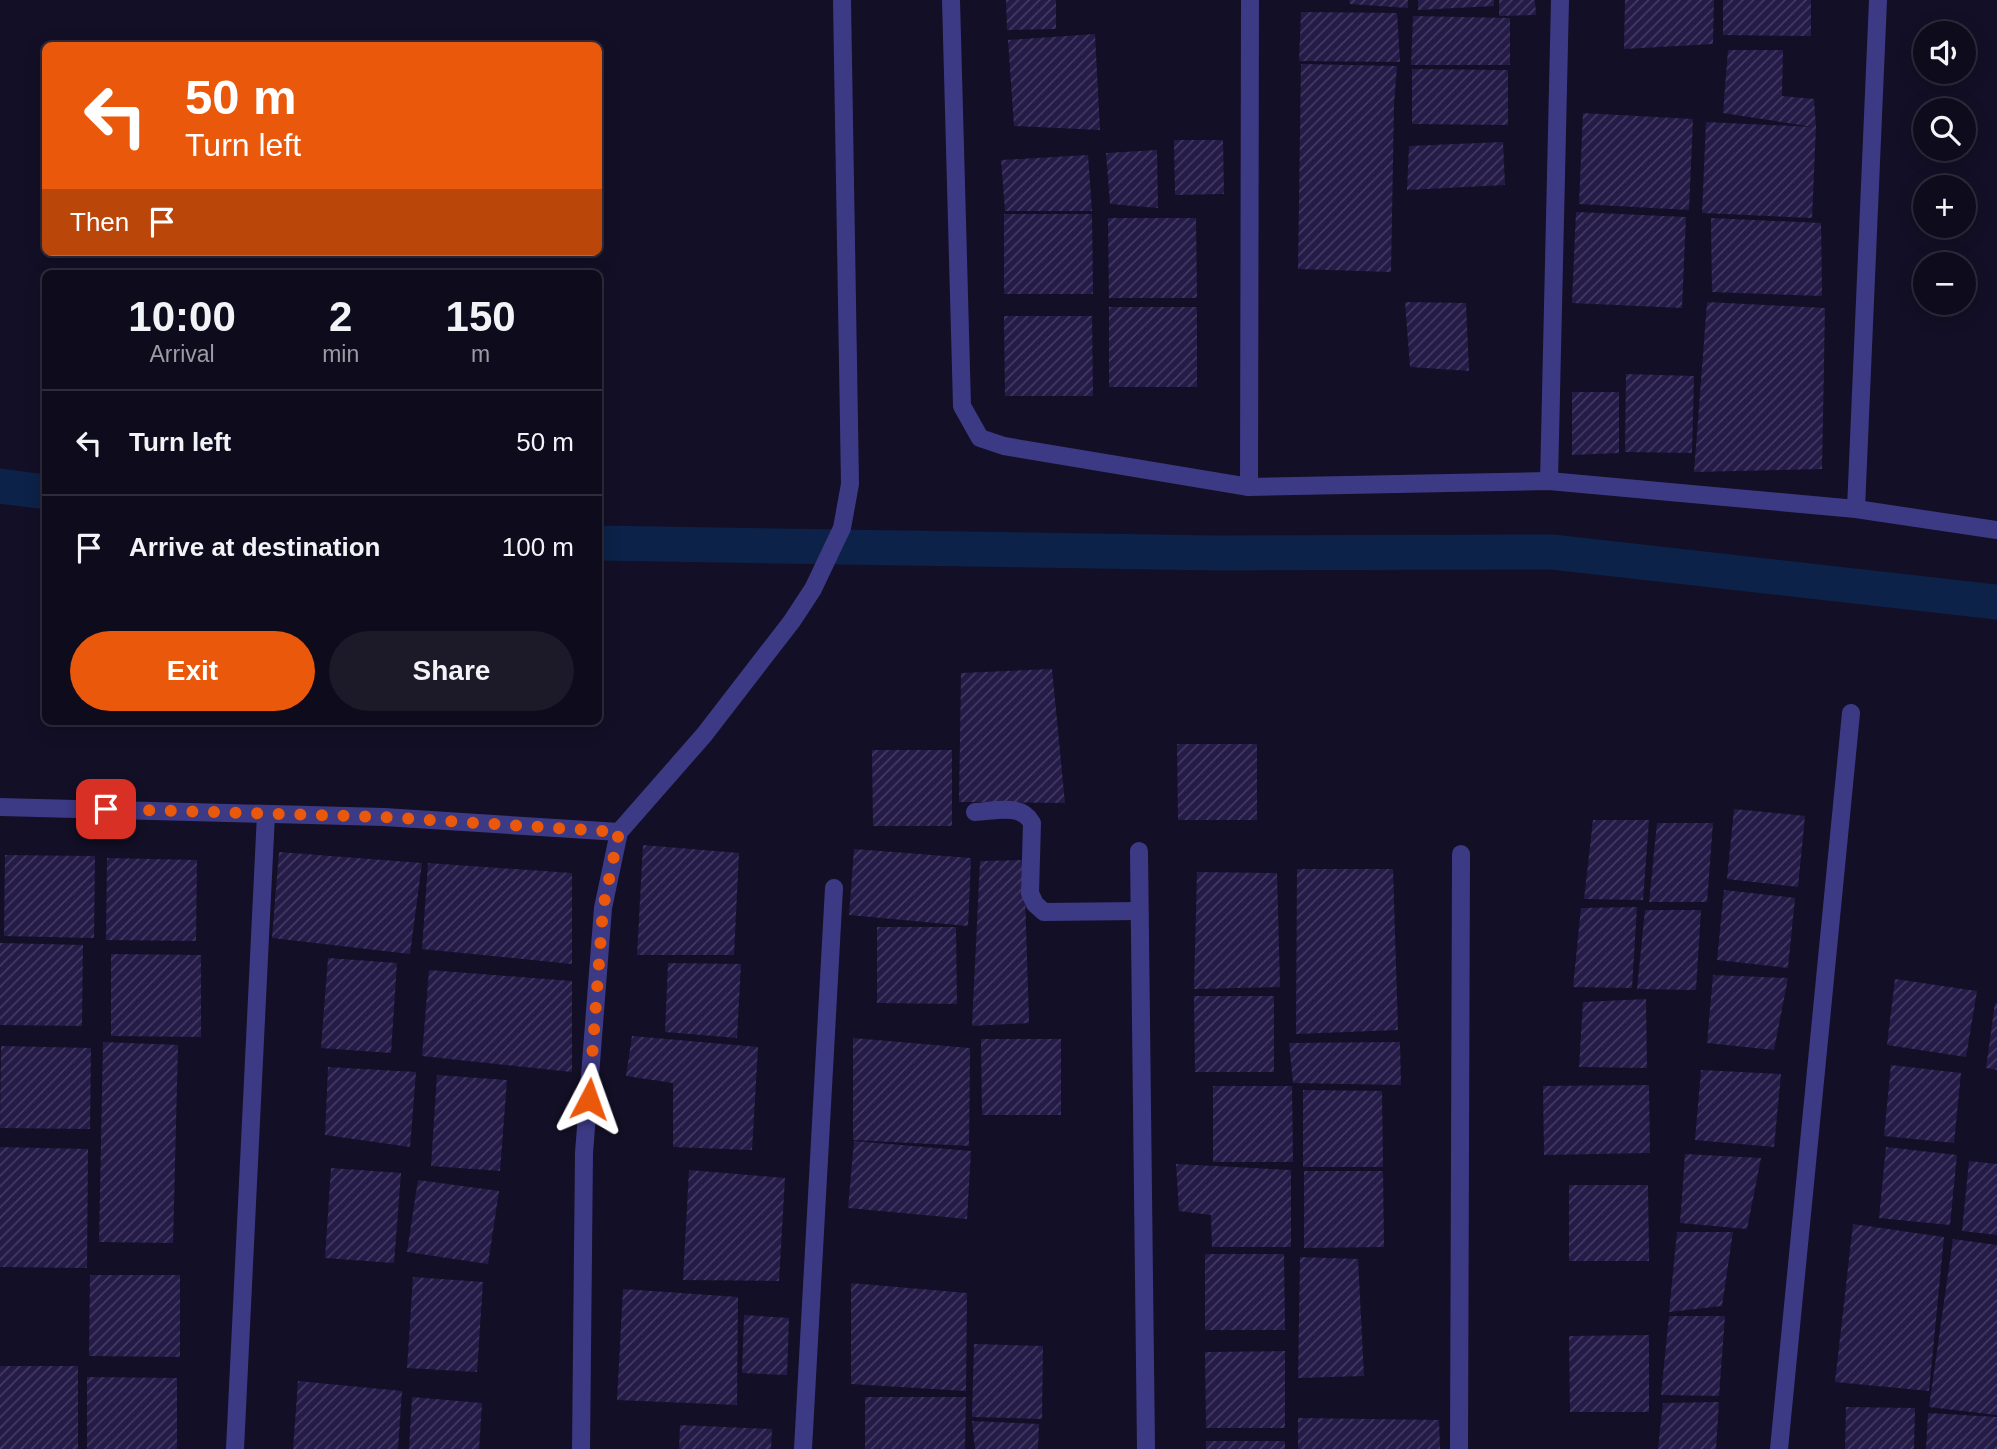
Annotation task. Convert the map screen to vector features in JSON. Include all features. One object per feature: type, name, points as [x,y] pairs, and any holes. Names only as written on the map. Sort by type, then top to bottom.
[{"type":"street","points":[[581,1449],[584,1153],[603,908],[619,832],[704,735],[792,621],[813,589],[842,528],[850,484],[842,0]]},
{"type":"street","points":[[951,0],[962,406],[980,438],[1004,446],[1249,487],[1549,481],[1856,509],[1997,530]]},
{"type":"street","points":[[1249,487],[1250,0]]},
{"type":"street","points":[[1549,481],[1560,0]]},
{"type":"street","points":[[1856,509],[1878,0]]},
{"type":"street","points":[[1779,1449],[1851,713]]},
{"type":"street","points":[[0,807],[384,817],[619,832]]},
{"type":"street","points":[[975,812],[1020,810],[1028,816],[1032,823],[1030,893],[1035,904],[1044,912],[1139,911]]},
{"type":"street","points":[[236,1449],[266,814]]},
{"type":"street","points":[[1139,851],[1146,1449]]},
{"type":"street","points":[[1459,1449],[1461,854]]},
{"type":"street","points":[[803,1449],[834,888]]},
{"type":"building","points":[[1006,0],[1056,0],[1056,29],[1007,30]]},
{"type":"building","points":[[1349,0],[1408,0],[1408,8],[1350,4]]},
{"type":"building","points":[[1418,0],[1494,0],[1494,6],[1418,10]]},
{"type":"building","points":[[1499,0],[1535,0],[1536,15],[1499,16]]},
{"type":"building","points":[[1625,0],[1714,0],[1713,44],[1624,49]]},
{"type":"building","points":[[1723,0],[1811,0],[1811,36],[1723,35]]},
{"type":"building","points":[[1301,12],[1397,13],[1400,62],[1299,61]]},
{"type":"building","points":[[1413,16],[1510,18],[1510,65],[1411,65]]},
{"type":"building","points":[[1095,34],[1100,130],[1014,126],[1008,40]]},
{"type":"building","points":[[1728,50],[1783,50],[1782,96],[1814,99],[1816,127],[1812,218],[1702,213],[1706,122],[1813,127],[1723,113]]},
{"type":"building","points":[[1301,64],[1397,66],[1391,272],[1298,269]]},
{"type":"building","points":[[1412,69],[1508,70],[1508,125],[1412,124]]},
{"type":"building","points":[[1583,113],[1693,119],[1689,210],[1579,204]]},
{"type":"building","points":[[1174,140],[1223,140],[1224,194],[1175,195]]},
{"type":"building","points":[[1503,142],[1505,185],[1407,190],[1409,146]]},
{"type":"building","points":[[1157,150],[1158,208],[1110,204],[1106,153]]},
{"type":"building","points":[[1088,155],[1092,211],[1005,211],[1001,160]]},
{"type":"building","points":[[1576,212],[1686,217],[1682,308],[1572,303]]},
{"type":"building","points":[[1004,214],[1092,214],[1093,294],[1004,294]]},
{"type":"building","points":[[1108,218],[1196,218],[1197,298],[1109,298]]},
{"type":"building","points":[[1711,218],[1821,223],[1822,296],[1712,292]]},
{"type":"building","points":[[1405,302],[1466,303],[1469,371],[1410,367]]},
{"type":"building","points":[[1707,302],[1825,308],[1822,469],[1694,472]]},
{"type":"building","points":[[1109,307],[1197,307],[1197,387],[1109,387]]},
{"type":"building","points":[[1004,316],[1092,316],[1093,396],[1005,396]]},
{"type":"building","points":[[1626,374],[1694,376],[1692,453],[1625,452]]},
{"type":"building","points":[[1572,392],[1619,392],[1619,453],[1572,455]]},
{"type":"building","points":[[1052,669],[1065,803],[959,802],[961,673]]},
{"type":"building","points":[[1177,744],[1257,744],[1257,820],[1178,820]]},
{"type":"building","points":[[872,750],[952,750],[952,826],[873,826]]},
{"type":"building","points":[[1734,809],[1805,816],[1798,887],[1727,879]]},
{"type":"building","points":[[1593,820],[1649,820],[1643,900],[1584,899]]},
{"type":"building","points":[[1657,823],[1713,823],[1707,902],[1649,902]]},
{"type":"building","points":[[643,845],[739,853],[734,955],[637,955]]},
{"type":"building","points":[[854,849],[971,858],[968,926],[849,915]]},
{"type":"building","points":[[279,852],[422,863],[410,954],[272,938]]},
{"type":"building","points":[[5,855],[95,856],[94,938],[4,936]]},
{"type":"building","points":[[107,858],[197,860],[196,941],[106,940]]},
{"type":"building","points":[[1024,860],[1029,1023],[972,1026],[980,861]]},
{"type":"building","points":[[428,863],[572,873],[572,964],[422,949]]},
{"type":"building","points":[[1297,869],[1393,869],[1398,1030],[1296,1034]]},
{"type":"building","points":[[1197,872],[1277,873],[1280,987],[1194,989]]},
{"type":"building","points":[[1724,890],[1795,898],[1788,968],[1717,960]]},
{"type":"building","points":[[1637,907],[1632,988],[1573,987],[1581,908]]},
{"type":"building","points":[[1645,910],[1701,910],[1696,990],[1637,989]]},
{"type":"building","points":[[877,927],[956,927],[957,1004],[877,1003]]},
{"type":"building","points":[[0,943],[83,945],[82,1026],[0,1025]]},
{"type":"building","points":[[111,954],[201,955],[201,1037],[111,1036]]},
{"type":"building","points":[[328,958],[397,963],[391,1053],[321,1048]]},
{"type":"building","points":[[668,963],[741,964],[737,1038],[665,1032]]},
{"type":"building","points":[[429,970],[572,981],[572,1072],[422,1056]]},
{"type":"building","points":[[1713,975],[1788,978],[1774,1050],[1707,1043]]},
{"type":"building","points":[[1895,979],[1977,991],[1966,1057],[1887,1045]]},
{"type":"building","points":[[1194,996],[1274,996],[1274,1072],[1195,1072]]},
{"type":"building","points":[[1646,999],[1647,1068],[1579,1067],[1583,1002]]},
{"type":"building","points":[[1997,1003],[1997,1070],[1986,1068]]},
{"type":"building","points":[[632,1036],[758,1047],[752,1150],[673,1147],[673,1083],[626,1076]]},
{"type":"building","points":[[853,1038],[970,1048],[969,1146],[853,1140]]},
{"type":"building","points":[[981,1039],[1061,1039],[1061,1115],[982,1115]]},
{"type":"building","points":[[103,1042],[178,1045],[173,1243],[99,1242]]},
{"type":"building","points":[[1400,1042],[1401,1085],[1293,1083],[1289,1043]]},
{"type":"building","points":[[1,1046],[91,1048],[90,1129],[0,1128]]},
{"type":"building","points":[[1891,1065],[1961,1073],[1954,1143],[1884,1136]]},
{"type":"building","points":[[328,1067],[416,1072],[410,1147],[325,1135]]},
{"type":"building","points":[[1701,1070],[1781,1074],[1774,1147],[1695,1140]]},
{"type":"building","points":[[437,1075],[507,1080],[500,1171],[431,1166]]},
{"type":"building","points":[[1649,1085],[1650,1153],[1544,1155],[1543,1086]]},
{"type":"building","points":[[1213,1086],[1292,1086],[1293,1162],[1213,1162]]},
{"type":"building","points":[[1303,1090],[1382,1091],[1383,1167],[1303,1167]]},
{"type":"building","points":[[854,1141],[971,1151],[967,1219],[848,1208]]},
{"type":"building","points":[[0,1147],[88,1149],[87,1268],[0,1267]]},
{"type":"building","points":[[1886,1147],[1957,1155],[1950,1225],[1879,1218]]},
{"type":"building","points":[[1685,1154],[1761,1158],[1747,1229],[1680,1223]]},
{"type":"building","points":[[1969,1161],[1997,1164],[1997,1235],[1962,1231]]},
{"type":"building","points":[[1176,1164],[1291,1170],[1291,1247],[1212,1247],[1211,1215],[1179,1211]]},
{"type":"building","points":[[331,1168],[401,1173],[394,1263],[325,1258]]},
{"type":"building","points":[[689,1170],[785,1178],[779,1281],[683,1280]]},
{"type":"building","points":[[1304,1171],[1383,1171],[1384,1247],[1304,1248]]},
{"type":"building","points":[[418,1180],[499,1191],[488,1264],[407,1252]]},
{"type":"building","points":[[1569,1185],[1648,1185],[1649,1261],[1569,1261]]},
{"type":"building","points":[[1853,1224],[1944,1237],[1929,1391],[1835,1382]]},
{"type":"building","points":[[1677,1232],[1733,1232],[1722,1306],[1669,1312]]},
{"type":"building","points":[[1953,1239],[1997,1245],[1997,1415],[1929,1407]]},
{"type":"building","points":[[1205,1254],[1284,1254],[1285,1330],[1205,1330]]},
{"type":"building","points":[[1300,1257],[1358,1259],[1364,1376],[1298,1378]]},
{"type":"building","points":[[90,1275],[180,1275],[180,1357],[89,1356]]},
{"type":"building","points":[[413,1277],[483,1282],[477,1372],[407,1368]]},
{"type":"building","points":[[851,1283],[967,1293],[966,1391],[851,1384]]},
{"type":"building","points":[[623,1289],[738,1297],[737,1405],[617,1400]]},
{"type":"building","points":[[744,1315],[789,1318],[787,1375],[742,1373]]},
{"type":"building","points":[[1669,1316],[1725,1316],[1719,1396],[1661,1395]]},
{"type":"building","points":[[1649,1335],[1649,1412],[1570,1412],[1569,1336]]},
{"type":"building","points":[[974,1344],[1043,1346],[1042,1419],[972,1417]]},
{"type":"building","points":[[1285,1351],[1285,1428],[1206,1428],[1205,1352]]},
{"type":"building","points":[[0,1366],[78,1366],[78,1449],[0,1449]]},
{"type":"building","points":[[87,1377],[177,1378],[177,1449],[87,1449]]},
{"type":"building","points":[[298,1381],[402,1391],[398,1449],[293,1449]]},
{"type":"building","points":[[412,1397],[482,1403],[479,1449],[409,1449]]},
{"type":"building","points":[[865,1397],[966,1397],[965,1449],[865,1449]]},
{"type":"building","points":[[1719,1402],[1716,1449],[1658,1449],[1663,1403]]},
{"type":"building","points":[[1846,1407],[1915,1408],[1914,1449],[1845,1449]]},
{"type":"building","points":[[1928,1413],[1997,1417],[1997,1449],[1926,1449]]},
{"type":"building","points":[[1298,1418],[1439,1420],[1440,1449],[1298,1449]]},
{"type":"building","points":[[972,1421],[1039,1424],[1038,1449],[975,1449]]},
{"type":"building","points":[[680,1425],[772,1429],[771,1449],[679,1449]]},
{"type":"building","points":[[1206,1441],[1285,1441],[1285,1449],[1206,1449]]},
{"type":"waterway","points":[[0,486],[42,491]]},
{"type":"waterway","points":[[602,543],[1218,553],[1552,552],[1997,602]]},
{"type":"route","points":[[106,809],[384,817],[619,832],[603,908],[589,1099]]}]
